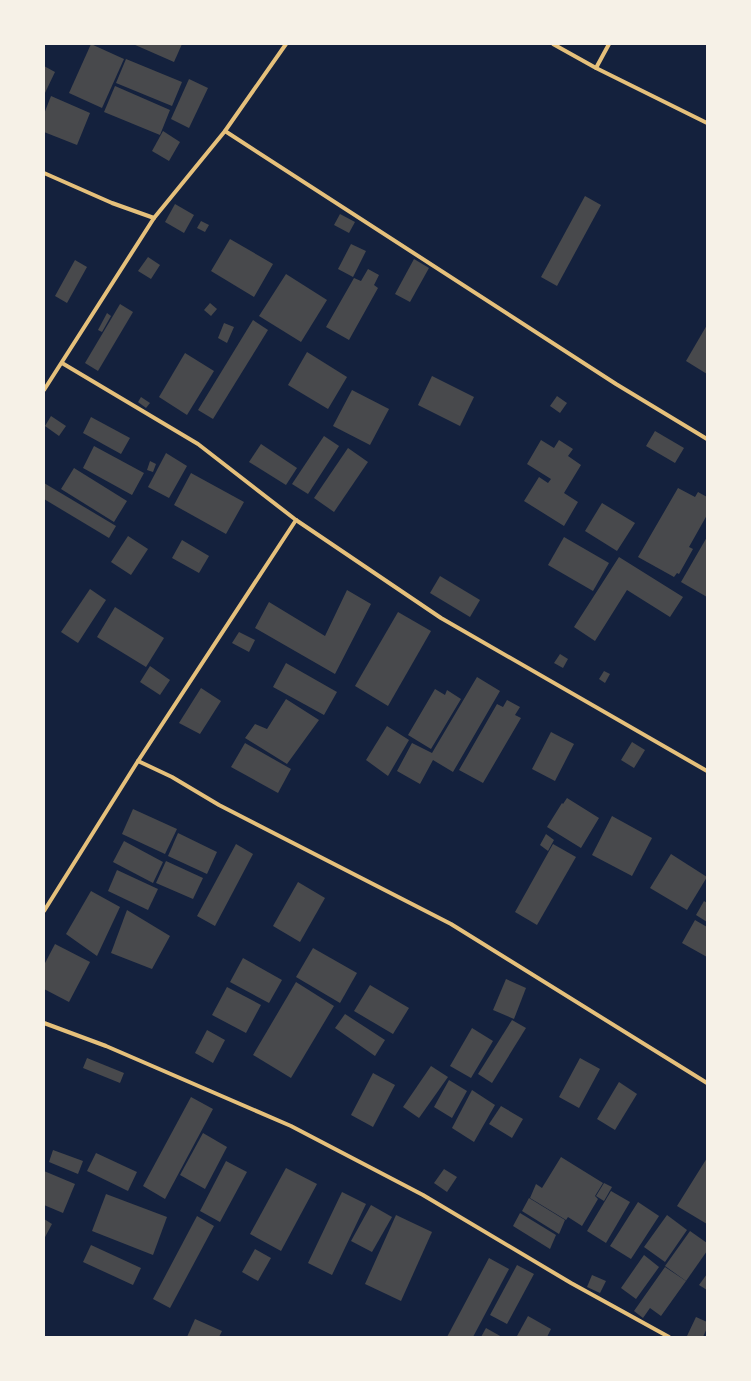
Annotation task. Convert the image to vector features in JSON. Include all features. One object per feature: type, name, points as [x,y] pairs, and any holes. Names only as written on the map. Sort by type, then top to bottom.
[{"type":"street","points":[[44,390],[154,218],[225,131],[286,44]]},
{"type":"street","points":[[553,44],[596,68],[707,123]]},
{"type":"street","points":[[596,68],[609,44]]},
{"type":"street","points":[[225,131],[616,384],[707,439]]},
{"type":"street","points":[[44,173],[112,203],[154,218]]},
{"type":"street","points":[[62,363],[198,444],[296,520],[441,618],[707,771]]},
{"type":"street","points":[[44,911],[138,761],[296,520]]},
{"type":"street","points":[[138,761],[172,777],[220,805],[451,924],[707,1083]]},
{"type":"street","points":[[44,1023],[106,1046],[291,1126],[423,1195],[571,1283],[669,1337]]},
{"type":"building","points":[[91,44],[124,59],[102,108],[69,93]]},
{"type":"building","points":[[133,44],[182,44],[174,62]]},
{"type":"building","points":[[126,59],[182,82],[172,106],[116,83]]},
{"type":"building","points":[[44,66],[55,72],[44,95]]},
{"type":"building","points":[[189,79],[208,88],[189,128],[171,119]]},
{"type":"building","points":[[115,86],[170,110],[160,135],[104,112]]},
{"type":"building","points":[[51,96],[90,113],[77,145],[44,132],[44,114]]},
{"type":"building","points":[[163,131],[180,142],[169,161],[152,151]]},
{"type":"building","points":[[585,196],[601,205],[557,286],[541,277]]},
{"type":"building","points":[[175,204],[194,215],[184,233],[165,222]]},
{"type":"building","points":[[340,214],[355,222],[349,233],[334,225]]},
{"type":"building","points":[[201,221],[209,225],[205,232],[197,228]]},
{"type":"building","points":[[230,239],[273,264],[254,297],[211,271]]},
{"type":"building","points":[[351,244],[366,251],[353,277],[338,269]]},
{"type":"building","points":[[148,257],[160,265],[151,279],[138,271]]},
{"type":"building","points":[[414,259],[429,268],[410,302],[395,294]]},
{"type":"building","points":[[75,260],[87,267],[67,303],[55,296]]},
{"type":"building","points":[[368,269],[379,275],[374,285],[378,288],[349,340],[326,327],[354,278],[361,281]]},
{"type":"building","points":[[286,274],[327,300],[301,342],[259,316]]},
{"type":"building","points":[[210,303],[217,309],[211,316],[204,310]]},
{"type":"building","points":[[120,304],[133,312],[98,371],[85,363]]},
{"type":"building","points":[[107,313],[111,316],[102,332],[98,330]]},
{"type":"building","points":[[253,320],[268,330],[213,419],[198,410]]},
{"type":"building","points":[[224,323],[234,327],[227,343],[218,338]]},
{"type":"building","points":[[707,325],[707,374],[686,361]]},
{"type":"building","points":[[307,352],[347,377],[328,409],[288,385]]},
{"type":"building","points":[[185,353],[214,371],[187,415],[159,397]]},
{"type":"building","points":[[432,376],[474,397],[460,426],[418,405]]},
{"type":"building","points":[[352,390],[389,409],[370,445],[333,426]]},
{"type":"building","points":[[557,396],[567,403],[560,413],[550,406]]},
{"type":"building","points":[[141,397],[150,403],[146,408],[138,402]]},
{"type":"building","points":[[51,416],[66,426],[59,436],[45,426]]},
{"type":"building","points":[[91,417],[130,438],[121,454],[83,433]]},
{"type":"building","points":[[655,431],[684,448],[675,463],[646,446]]},
{"type":"building","points":[[324,436],[339,446],[308,494],[292,484]]},
{"type":"building","points":[[541,440],[554,448],[559,440],[573,449],[568,456],[581,465],[564,493],[578,502],[564,526],[524,501],[539,477],[548,483],[551,479],[527,464]]},
{"type":"building","points":[[261,444],[297,468],[286,485],[249,462]]},
{"type":"building","points":[[94,446],[144,473],[132,495],[83,468]]},
{"type":"building","points":[[348,448],[368,462],[334,512],[314,498]]},
{"type":"building","points":[[166,453],[187,466],[169,498],[148,487]]},
{"type":"building","points":[[150,461],[156,464],[153,472],[147,470]]},
{"type":"building","points":[[74,468],[127,501],[114,522],[61,489]]},
{"type":"building","points":[[191,473],[244,502],[226,534],[174,505]]},
{"type":"building","points":[[44,483],[116,526],[109,538],[44,499]]},
{"type":"building","points":[[678,488],[695,497],[698,492],[707,497],[707,515],[689,547],[693,549],[679,574],[677,573],[674,577],[638,557]]},
{"type":"building","points":[[602,503],[635,523],[617,551],[585,531]]},
{"type":"building","points":[[128,536],[148,549],[131,575],[111,562]]},
{"type":"building","points":[[564,537],[609,563],[593,591],[548,565]]},
{"type":"building","points":[[707,537],[707,597],[681,582]]},
{"type":"building","points":[[182,540],[209,556],[199,573],[172,558]]},
{"type":"building","points":[[619,557],[683,597],[670,617],[627,590],[595,641],[574,627]]},
{"type":"building","points":[[440,576],[480,600],[470,617],[430,593]]},
{"type":"building","points":[[90,589],[106,600],[78,643],[61,632]]},
{"type":"building","points":[[347,590],[371,604],[335,674],[255,628],[269,602],[325,636]]},
{"type":"building","points":[[115,607],[164,638],[146,667],[97,637]]},
{"type":"building","points":[[398,612],[431,631],[388,706],[355,686]]},
{"type":"building","points":[[239,632],[255,640],[249,652],[232,643]]},
{"type":"building","points":[[560,654],[568,659],[563,668],[554,663]]},
{"type":"building","points":[[286,663],[337,692],[324,715],[273,687]]},
{"type":"building","points":[[150,666],[170,680],[160,695],[140,682]]},
{"type":"building","points":[[604,671],[610,674],[605,683],[599,679]]},
{"type":"building","points":[[477,677],[500,691],[453,772],[433,760],[420,784],[397,771],[412,743],[432,753]]},
{"type":"building","points":[[201,688],[221,701],[200,734],[179,723]]},
{"type":"building","points":[[435,689],[445,695],[447,690],[461,699],[431,749],[408,735]]},
{"type":"building","points":[[286,699],[319,720],[287,764],[245,738],[255,724],[267,729]]},
{"type":"building","points":[[507,700],[520,707],[515,715],[521,718],[483,783],[459,770],[497,704],[503,707]]},
{"type":"building","points":[[387,726],[409,740],[388,776],[366,760]]},
{"type":"building","points":[[551,732],[574,744],[555,781],[532,769]]},
{"type":"building","points":[[632,742],[645,750],[634,768],[621,760]]},
{"type":"building","points":[[245,743],[291,769],[278,793],[231,767]]},
{"type":"building","points":[[567,798],[599,818],[581,848],[547,827],[562,803],[563,804]]},
{"type":"building","points":[[133,809],[177,829],[165,854],[122,834]]},
{"type":"building","points":[[612,816],[652,838],[632,876],[592,855]]},
{"type":"building","points":[[178,833],[217,852],[207,874],[168,856]]},
{"type":"building","points":[[546,834],[554,840],[548,851],[540,845]]},
{"type":"building","points":[[124,841],[163,862],[153,883],[113,862]]},
{"type":"building","points":[[236,844],[253,854],[215,926],[197,916]]},
{"type":"building","points":[[553,844],[576,857],[537,925],[515,912]]},
{"type":"building","points":[[671,854],[707,877],[687,910],[650,888]]},
{"type":"building","points":[[166,861],[203,878],[193,899],[156,883]]},
{"type":"building","points":[[117,870],[158,889],[148,910],[108,891]]},
{"type":"building","points":[[298,882],[325,898],[300,942],[273,926]]},
{"type":"building","points":[[91,891],[120,907],[97,956],[66,934]]},
{"type":"building","points":[[704,901],[707,903],[707,922],[696,915]]},
{"type":"building","points":[[127,910],[170,936],[152,969],[111,953]]},
{"type":"building","points":[[695,920],[707,927],[707,957],[682,943]]},
{"type":"building","points":[[55,944],[90,962],[69,1002],[44,989],[44,965]]},
{"type":"building","points":[[313,948],[357,973],[340,1003],[296,977]]},
{"type":"building","points":[[243,958],[282,980],[269,1003],[230,982]]},
{"type":"building","points":[[506,979],[526,988],[514,1019],[493,1010]]},
{"type":"building","points":[[296,982],[334,1006],[291,1078],[253,1055]]},
{"type":"building","points":[[370,985],[409,1008],[393,1034],[354,1011]]},
{"type":"building","points":[[227,987],[261,1005],[246,1033],[212,1015]]},
{"type":"building","points":[[345,1014],[385,1040],[375,1056],[335,1028]]},
{"type":"building","points":[[512,1020],[526,1028],[492,1083],[478,1074]]},
{"type":"building","points":[[472,1028],[493,1041],[471,1078],[450,1066]]},
{"type":"building","points":[[207,1030],[225,1040],[213,1063],[195,1053]]},
{"type":"building","points":[[87,1058],[124,1073],[120,1083],[83,1068]]},
{"type":"building","points":[[580,1058],[600,1069],[579,1108],[559,1097]]},
{"type":"building","points":[[431,1066],[448,1077],[419,1118],[403,1107]]},
{"type":"building","points":[[373,1073],[395,1085],[373,1127],[351,1115]]},
{"type":"building","points":[[449,1080],[467,1091],[452,1118],[434,1107]]},
{"type":"building","points":[[619,1082],[637,1094],[615,1130],[597,1119]]},
{"type":"building","points":[[472,1090],[495,1105],[474,1142],[452,1128]]},
{"type":"building","points":[[191,1097],[213,1109],[165,1199],[143,1186]]},
{"type":"building","points":[[501,1106],[523,1119],[512,1138],[489,1124]]},
{"type":"building","points":[[203,1133],[227,1147],[205,1189],[180,1175]]},
{"type":"building","points":[[53,1150],[83,1161],[78,1174],[49,1162]]},
{"type":"building","points":[[96,1153],[137,1172],[128,1191],[87,1171]]},
{"type":"building","points":[[561,1157],[603,1183],[595,1196],[598,1199],[582,1226],[568,1217],[566,1220],[530,1198],[536,1184],[542,1188]]},
{"type":"building","points":[[707,1158],[707,1224],[677,1206]]},
{"type":"building","points":[[226,1161],[247,1172],[220,1222],[200,1211]]},
{"type":"building","points":[[286,1168],[317,1184],[281,1251],[250,1234]]},
{"type":"building","points":[[444,1169],[457,1177],[447,1192],[434,1183]]},
{"type":"building","points":[[44,1171],[75,1184],[63,1213],[44,1205]]},
{"type":"building","points":[[604,1183],[612,1187],[604,1201],[596,1196]]},
{"type":"building","points":[[611,1191],[630,1202],[606,1243],[587,1231]]},
{"type":"building","points":[[342,1192],[366,1204],[332,1275],[308,1263]]},
{"type":"building","points":[[106,1194],[167,1217],[153,1255],[92,1231]]},
{"type":"building","points":[[529,1198],[565,1220],[559,1234],[522,1211]]},
{"type":"building","points":[[638,1202],[659,1216],[631,1259],[610,1246]]},
{"type":"building","points":[[371,1205],[392,1217],[372,1252],[351,1241]]},
{"type":"building","points":[[520,1213],[556,1235],[550,1249],[513,1226]]},
{"type":"building","points":[[396,1215],[432,1232],[401,1301],[365,1284]]},
{"type":"building","points":[[667,1215],[687,1230],[665,1262],[644,1247]]},
{"type":"building","points":[[197,1216],[214,1226],[170,1308],[153,1299]]},
{"type":"building","points":[[44,1219],[52,1224],[44,1239]]},
{"type":"building","points":[[690,1231],[707,1243],[707,1251],[686,1281],[665,1266]]},
{"type":"building","points":[[91,1245],[141,1268],[133,1285],[83,1262]]},
{"type":"building","points":[[255,1249],[271,1258],[258,1281],[242,1272]]},
{"type":"building","points":[[644,1255],[659,1267],[636,1299],[621,1288]]},
{"type":"building","points":[[489,1258],[509,1269],[473,1337],[447,1337]]},
{"type":"building","points":[[517,1265],[534,1274],[507,1324],[490,1315]]},
{"type":"building","points":[[665,1267],[686,1281],[661,1316],[650,1308],[643,1318],[634,1311]]},
{"type":"building","points":[[707,1274],[707,1290],[699,1285]]},
{"type":"building","points":[[592,1275],[606,1281],[600,1293],[587,1287]]},
{"type":"building","points":[[528,1316],[551,1329],[547,1337],[517,1336]]},
{"type":"building","points":[[696,1317],[707,1322],[707,1328],[703,1337],[687,1336]]},
{"type":"building","points":[[195,1319],[222,1331],[219,1337],[187,1337]]},
{"type":"building","points":[[486,1328],[502,1337],[481,1337]]}]
